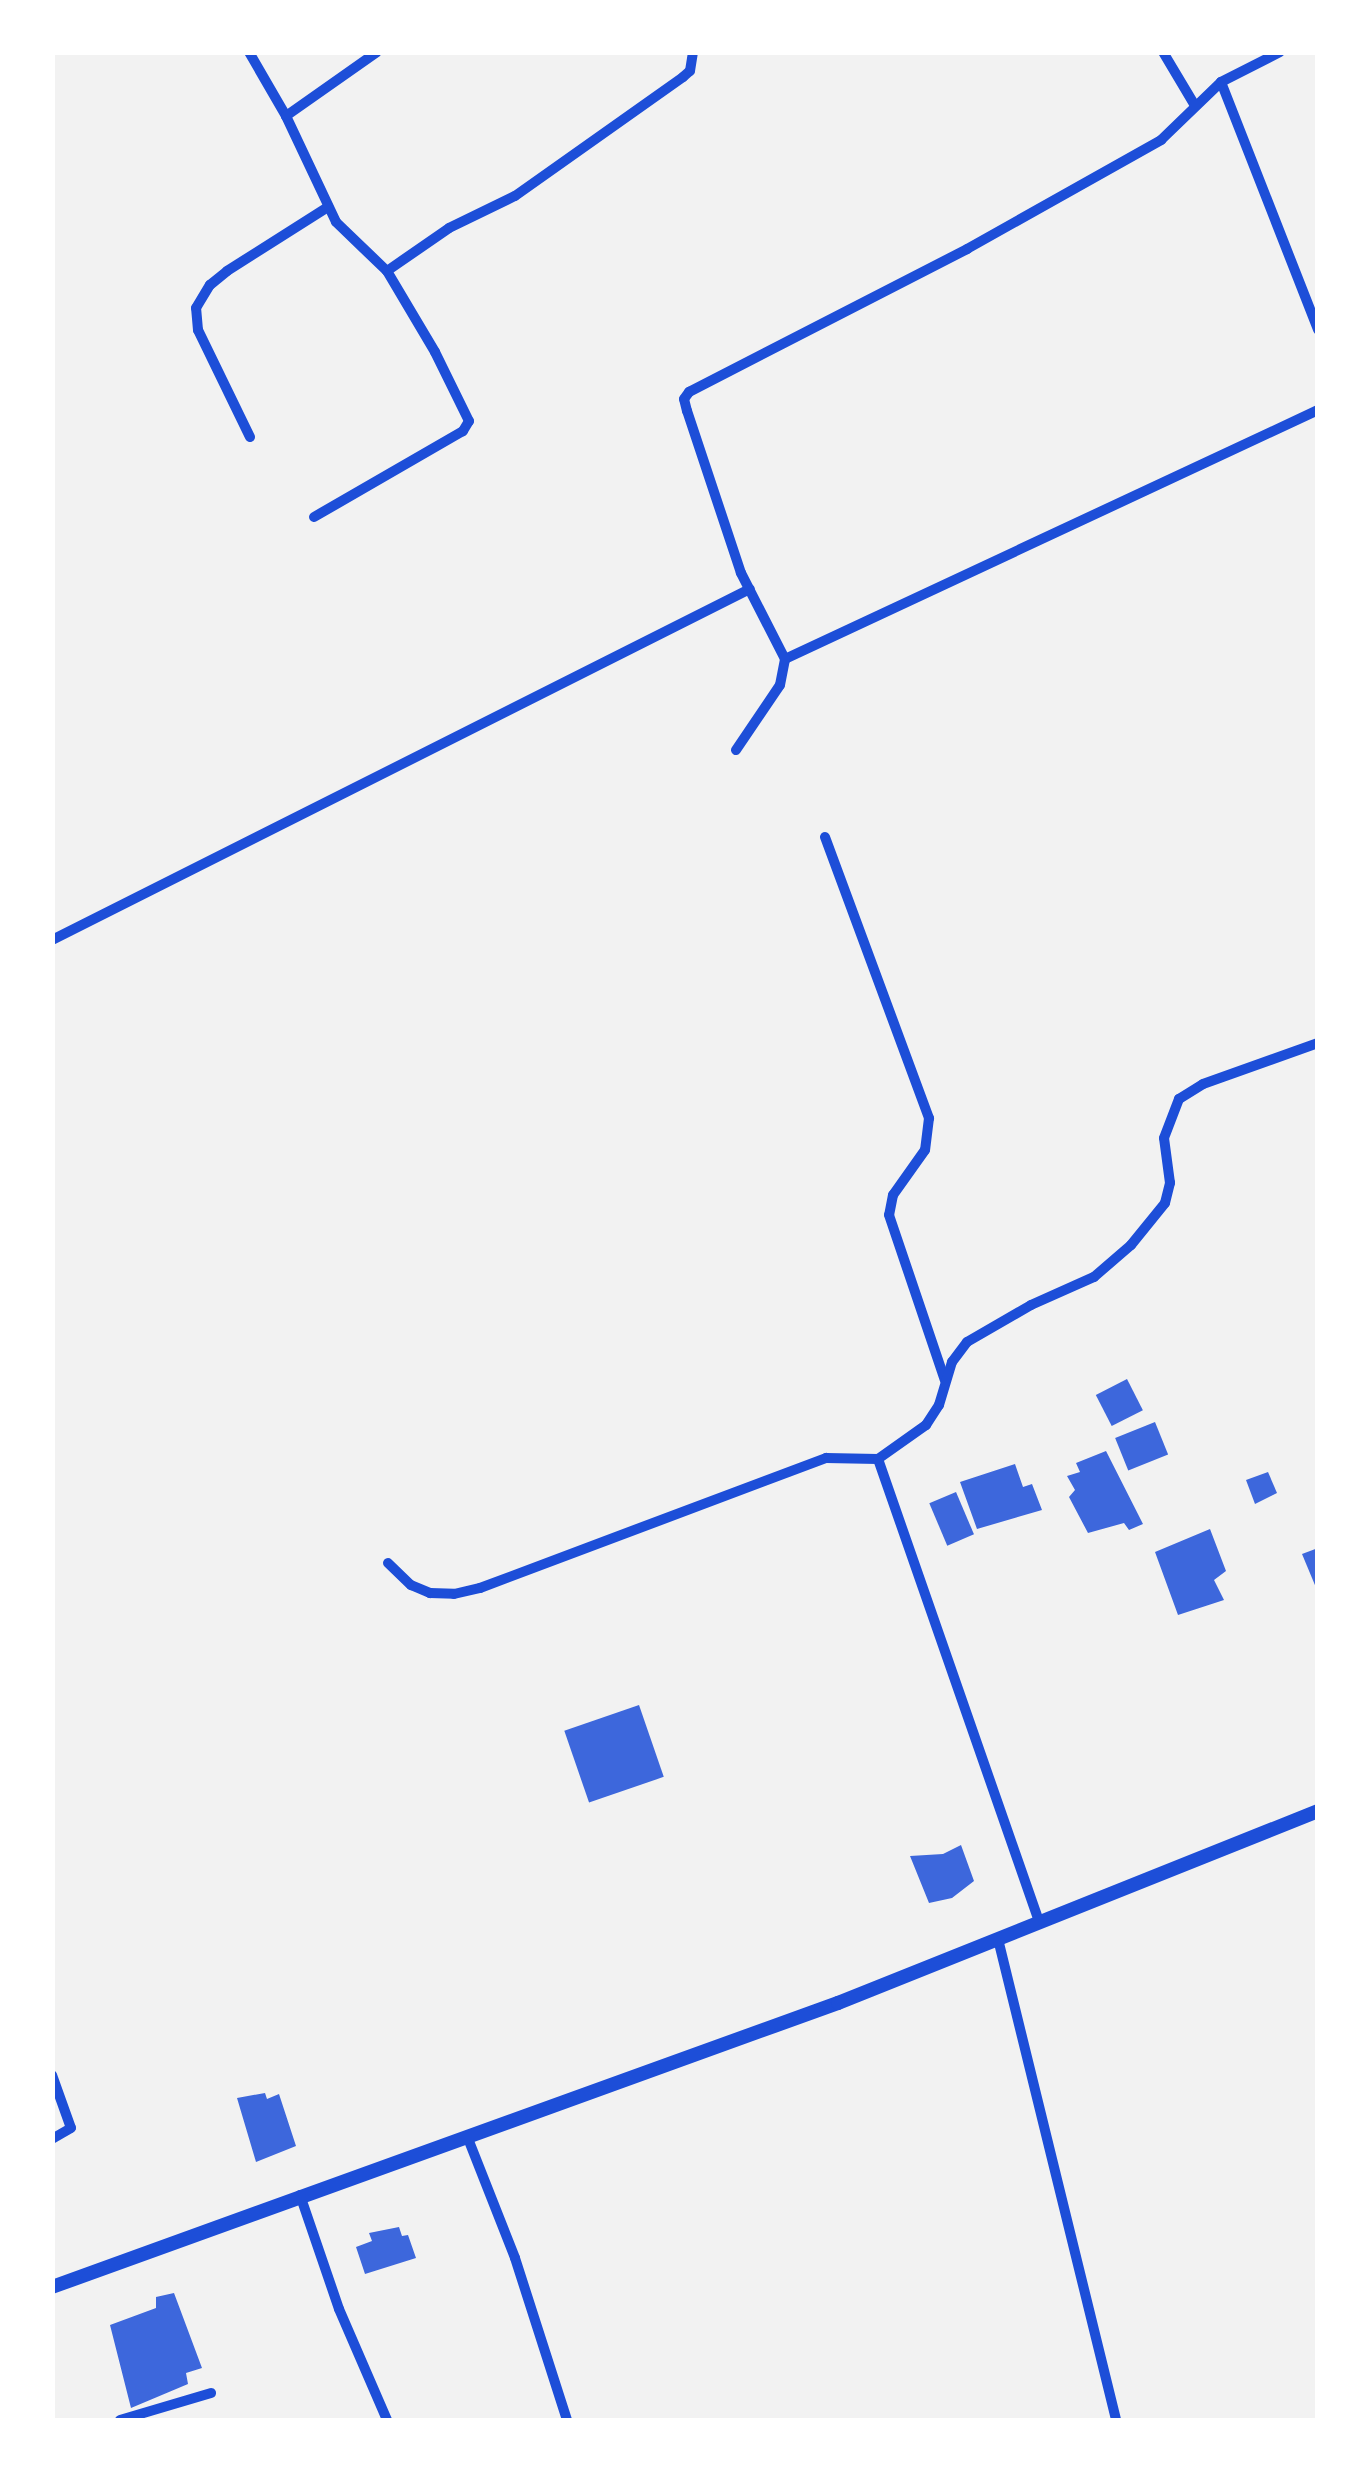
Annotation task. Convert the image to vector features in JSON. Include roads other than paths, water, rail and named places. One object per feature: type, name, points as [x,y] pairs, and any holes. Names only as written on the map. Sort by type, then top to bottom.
[{"type":"street","points":[[250,52],[286,116],[328,207],[348,237],[386,271],[467,412],[467,426],[314,517]]},
{"type":"street","points":[[286,116],[377,52]]},
{"type":"street","points":[[386,271],[449,228],[515,196],[668,88],[690,71],[693,52]]},
{"type":"street","points":[[1163,52],[1194,104]]},
{"type":"street","points":[[736,750],[780,685],[785,659],[750,589],[687,411],[684,399],[689,392],[967,249],[1161,140],[1221,82],[1280,52]]},
{"type":"street","points":[[1221,82],[1318,330]]},
{"type":"street","points":[[250,437],[198,330],[196,308],[210,285],[227,271],[328,207]]},
{"type":"street","points":[[785,659],[1318,410]]},
{"type":"street","points":[[52,940],[750,589]]},
{"type":"street","points":[[825,836],[929,1118],[926,1150],[893,1195],[889,1215],[946,1381]]},
{"type":"street","points":[[388,1563],[411,1585],[430,1593],[454,1594],[826,1458],[878,1458],[926,1425],[967,1342],[1031,1305],[1094,1277],[1131,1245],[1166,1204],[1170,1184],[1164,1138],[1179,1098],[1203,1084],[1318,1043]]},
{"type":"street","points":[[878,1458],[1039,1922]]},
{"type":"street","points":[[52,2286],[744,2038],[1316,1813]]},
{"type":"street","points":[[998,1939],[1116,2420]]},
{"type":"street","points":[[52,2076],[71,2128],[52,2139]]},
{"type":"street","points":[[467,2136],[514,2258],[566,2420]]},
{"type":"street","points":[[300,2195],[340,2309],[386,2420]]},
{"type":"street","points":[[107,2420],[119,2420],[211,2393]]}]
